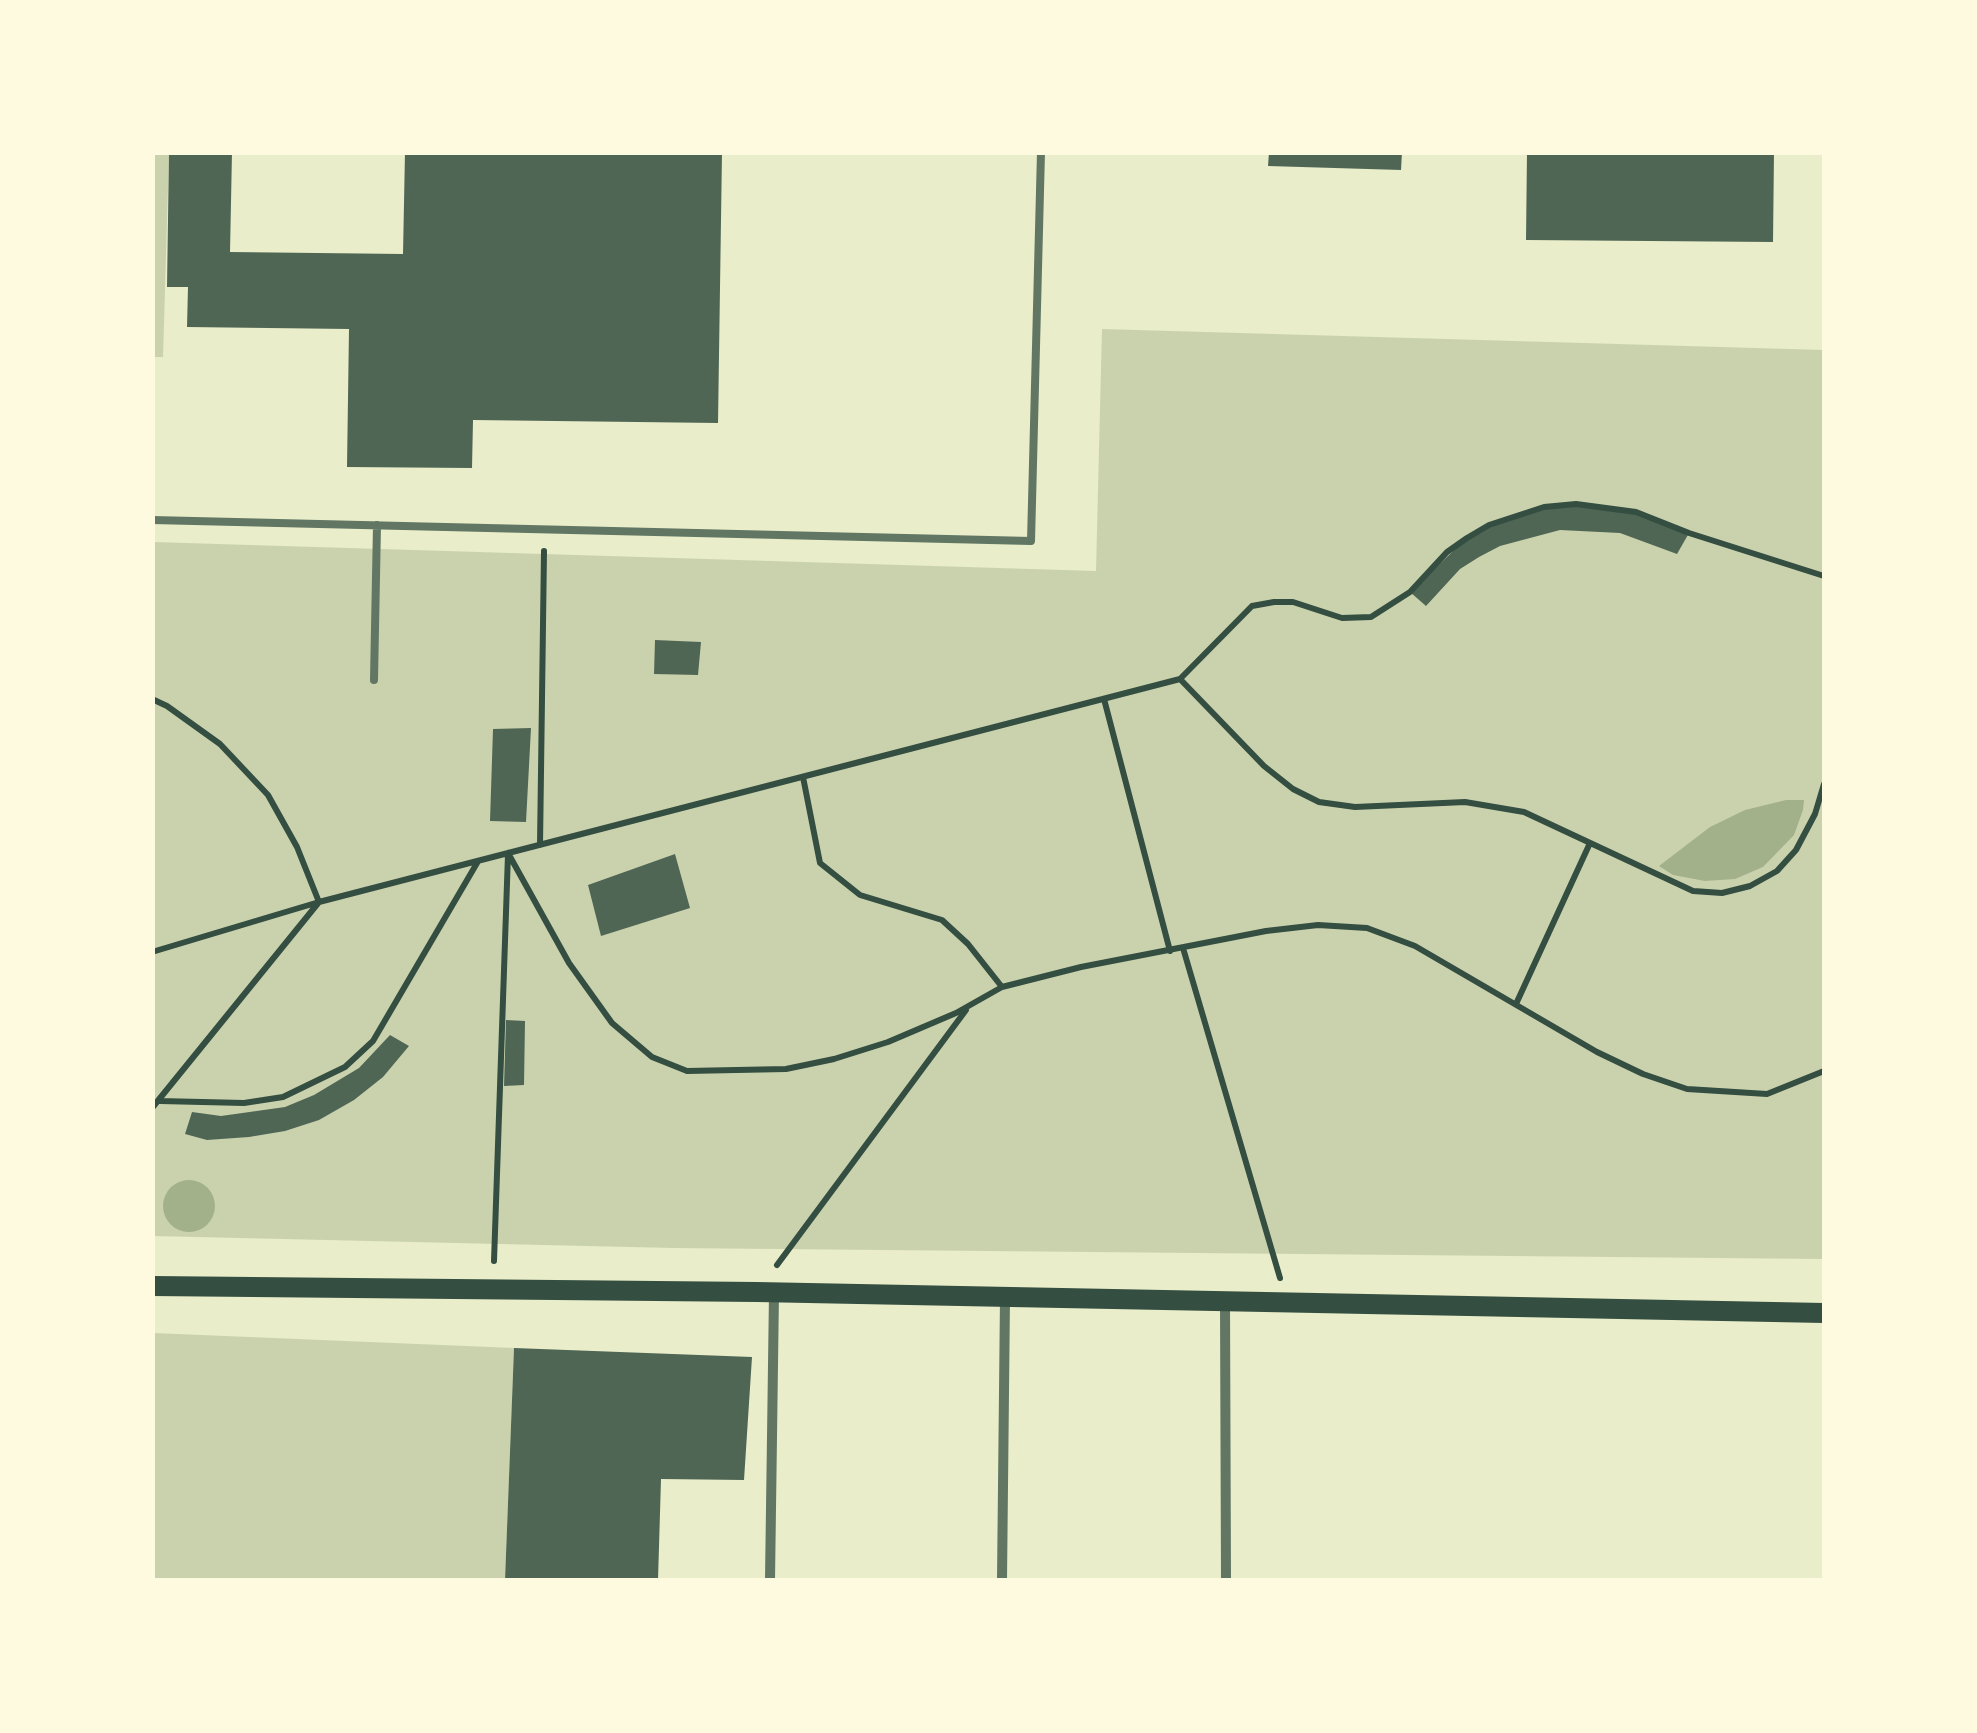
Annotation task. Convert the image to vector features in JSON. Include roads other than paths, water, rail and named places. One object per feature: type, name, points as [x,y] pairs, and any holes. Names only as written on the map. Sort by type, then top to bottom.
[{"type":"main road","points":[[152,1286],[765,1292],[1824,1313]]},
{"type":"street","points":[[765,1292],[770,1580]]},
{"type":"street","points":[[1002,1580],[1005,1298]]},
{"type":"street","points":[[1225,1303],[1226,1580]]},
{"type":"lane","points":[[152,520],[1031,541],[1041,152]]},
{"type":"lane","points":[[374,680],[377,525]]}]
